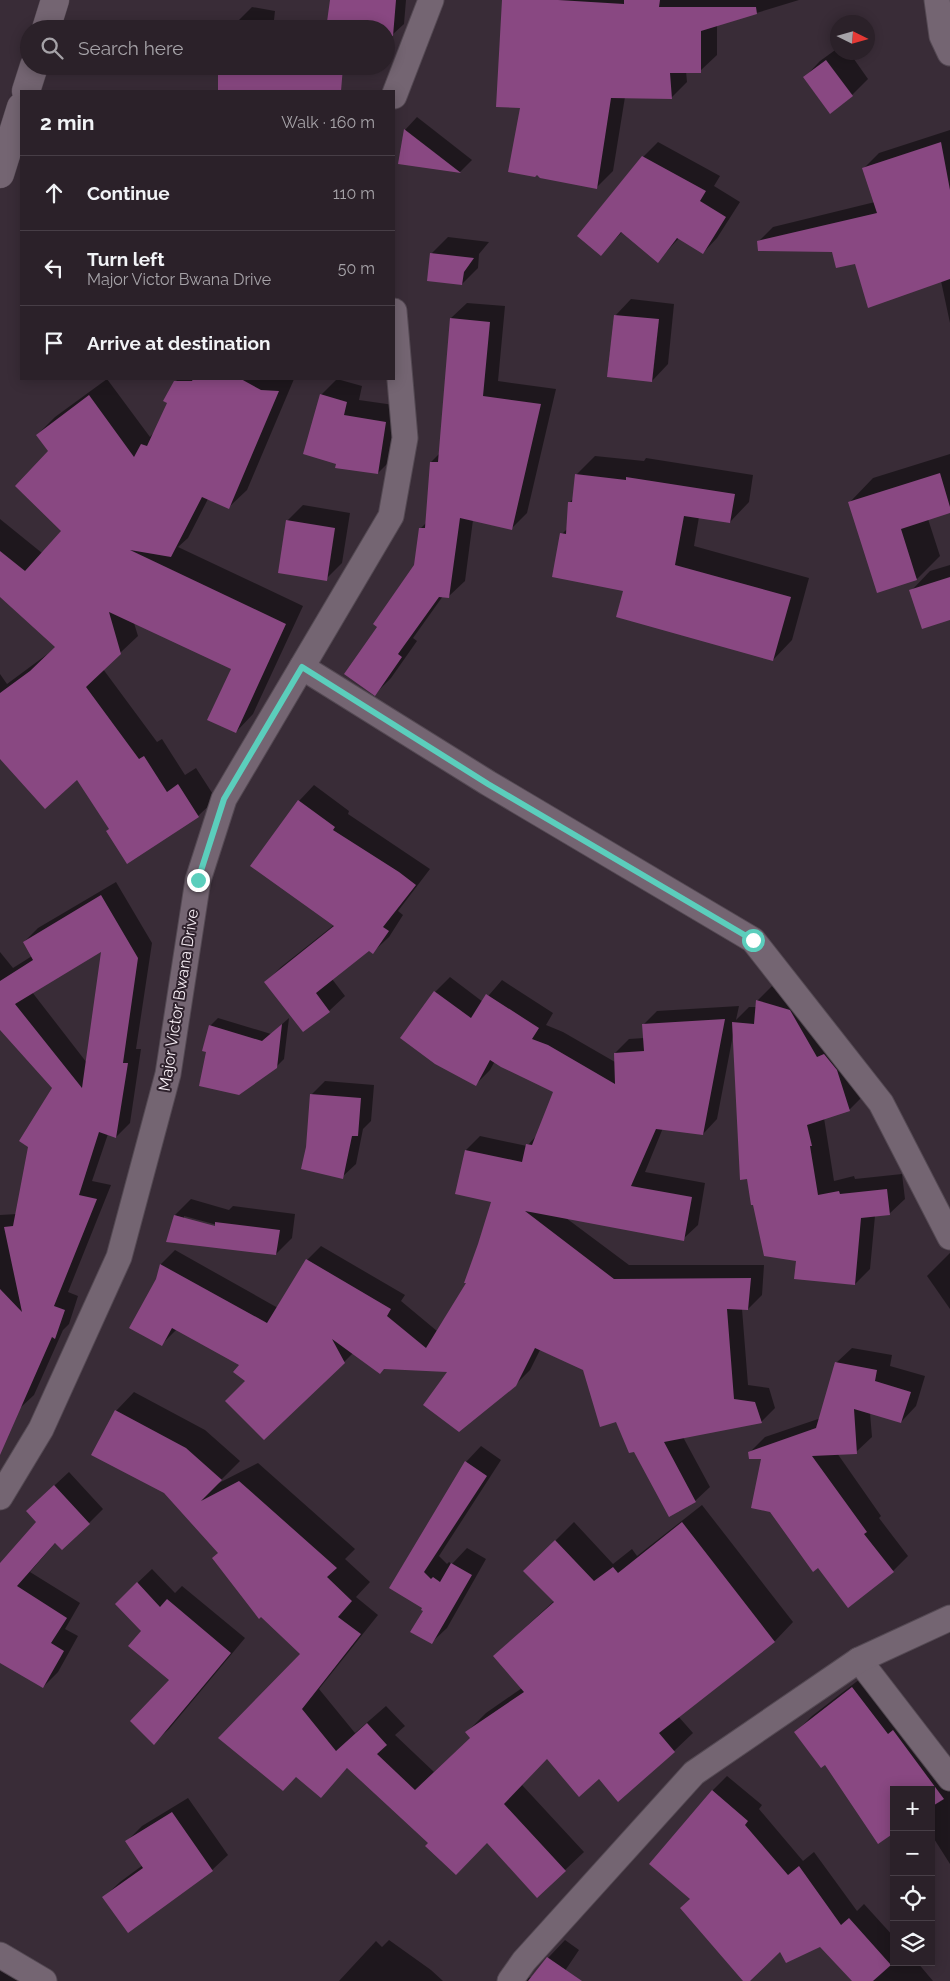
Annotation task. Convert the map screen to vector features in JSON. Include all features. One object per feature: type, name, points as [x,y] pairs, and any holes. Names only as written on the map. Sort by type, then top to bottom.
[{"type":"main road","points":[[49,20],[55,0]]},
{"type":"main road","points":[[26,90],[31,75]]},
{"type":"main road","points":[[0,174],[20,110]]},
{"type":"street","points":[[395,93],[431,0]]},
{"type":"street","points":[[937,0],[942,36],[950,53]]},
{"type":"street","name":"Major Victor Bwana Drive","points":[[0,1497],[41,1429],[119,1257],[168,1074],[198,880],[224,799],[391,516],[405,438],[395,323]]},
{"type":"street","points":[[302,667],[488,784],[753,940],[881,1103],[950,1237]]},
{"type":"street","points":[[510,1981],[524,1960],[694,1773],[859,1660],[950,1618]]},
{"type":"street","points":[[859,1660],[950,1778]]},
{"type":"street","points":[[0,1955],[44,1981]]},
{"type":"building","points":[[330,0],[396,0],[394,20],[327,20]]},
{"type":"building","points":[[502,0],[558,0],[624,4],[624,0],[660,0],[659,7],[756,7],[757,14],[701,31],[701,73],[670,73],[672,99],[611,98],[597,189],[540,178],[537,175],[535,177],[508,172],[520,108],[496,107]]},
{"type":"building","points":[[826,60],[853,96],[830,114],[803,77]]},
{"type":"building","points":[[218,75],[342,75],[341,90],[218,90]]},
{"type":"building","points":[[404,129],[461,173],[398,164]]},
{"type":"building","points":[[941,142],[950,190],[950,279],[868,308],[855,264],[836,268],[832,252],[758,251],[757,241],[877,213],[862,168]]},
{"type":"building","points":[[642,156],[706,191],[700,201],[726,217],[703,254],[677,238],[658,263],[621,232],[601,256],[577,236]]},
{"type":"building","points":[[430,253],[474,258],[464,272],[462,285],[427,281]]},
{"type":"building","points":[[614,315],[659,319],[652,382],[607,377]]},
{"type":"building","points":[[450,318],[490,322],[483,396],[541,404],[512,530],[460,518],[449,598],[439,597],[398,654],[402,657],[375,696],[344,674],[377,627],[373,624],[414,565],[419,528],[425,528],[430,462],[438,462]]},
{"type":"building","points":[[243,380],[261,390],[279,391],[229,509],[202,497],[171,557],[130,550],[286,624],[236,733],[207,720],[231,669],[109,612],[121,654],[86,687],[139,759],[144,756],[167,792],[178,784],[199,817],[127,864],[106,831],[109,829],[77,780],[45,809],[0,759],[0,693],[30,671],[55,647],[0,597],[0,551],[25,571],[61,531],[15,486],[48,451],[36,435],[89,395],[134,457],[141,444],[147,446],[167,403],[163,401],[174,381]]},
{"type":"building","points":[[320,394],[347,402],[344,415],[386,422],[378,474],[335,468],[336,464],[303,454]]},
{"type":"building","points":[[940,473],[950,513],[901,529],[917,580],[877,593],[848,502]]},
{"type":"building","points":[[575,474],[626,480],[626,477],[735,494],[730,523],[684,516],[675,565],[791,597],[773,661],[616,617],[623,591],[552,577],[560,533],[566,534],[568,502],[572,502]]},
{"type":"building","points":[[286,520],[335,528],[327,581],[278,573]]},
{"type":"building","points":[[950,577],[950,620],[922,629],[909,590]]},
{"type":"building","points":[[298,800],[335,827],[333,830],[416,885],[383,927],[389,931],[373,954],[369,951],[316,993],[330,1012],[303,1032],[264,982],[334,926],[250,866]]},
{"type":"building","points":[[101,895],[138,958],[123,1063],[128,1063],[116,1138],[99,1132],[79,1195],[97,1199],[54,1306],[65,1310],[55,1339],[52,1337],[0,1455],[0,1289],[22,1312],[4,1227],[13,1226],[28,1147],[19,1141],[52,1088],[0,1030],[0,981],[33,960],[23,942]],"holes":[[[101,952],[82,1088],[15,1004]]]},
{"type":"building","points":[[434,991],[471,1018],[486,994],[539,1028],[532,1039],[548,1045],[615,1084],[614,1053],[644,1051],[642,1024],[725,1019],[703,1135],[656,1129],[631,1186],[692,1197],[684,1241],[525,1211],[614,1279],[751,1278],[748,1310],[727,1309],[734,1399],[755,1402],[762,1423],[664,1442],[696,1502],[669,1517],[634,1452],[629,1453],[616,1422],[600,1427],[583,1370],[535,1348],[516,1386],[459,1432],[423,1405],[447,1372],[384,1369],[380,1374],[332,1339],[345,1363],[264,1440],[225,1401],[245,1381],[233,1372],[239,1365],[172,1328],[162,1346],[129,1328],[156,1279],[160,1264],[267,1323],[306,1259],[391,1309],[387,1316],[426,1348],[466,1283],[464,1283],[491,1202],[455,1194],[465,1150],[522,1162],[526,1144],[532,1145],[553,1092],[490,1060],[476,1086],[435,1064],[400,1038]]},
{"type":"building","points":[[756,1000],[790,1010],[817,1057],[824,1054],[837,1070],[850,1111],[807,1125],[812,1146],[810,1146],[818,1195],[839,1191],[840,1194],[887,1189],[890,1215],[861,1218],[855,1285],[794,1279],[796,1261],[764,1256],[753,1205],[751,1205],[747,1179],[740,1180],[732,1022],[754,1024]]},
{"type":"building","points":[[282,1024],[277,1068],[239,1095],[199,1086],[206,1052],[202,1051],[209,1025],[262,1041]]},
{"type":"building","points":[[310,1094],[361,1098],[358,1136],[352,1136],[343,1179],[301,1169],[306,1147]]},
{"type":"building","points":[[174,1215],[215,1226],[215,1222],[280,1230],[276,1255],[166,1242]]},
{"type":"building","points":[[835,1362],[877,1370],[875,1381],[911,1392],[901,1423],[854,1409],[857,1454],[812,1456],[867,1532],[864,1534],[894,1572],[848,1608],[818,1568],[813,1572],[770,1512],[751,1508],[761,1459],[749,1459],[748,1452],[816,1428]]},
{"type":"building","points":[[115,1410],[186,1448],[222,1480],[201,1501],[239,1481],[337,1568],[327,1577],[352,1601],[338,1617],[361,1634],[302,1709],[336,1751],[367,1723],[387,1745],[377,1754],[415,1790],[470,1738],[465,1732],[524,1692],[493,1656],[554,1602],[523,1571],[555,1540],[594,1581],[613,1567],[618,1573],[682,1522],[775,1642],[659,1733],[675,1752],[618,1802],[599,1779],[579,1797],[547,1759],[504,1804],[566,1871],[537,1898],[487,1843],[456,1875],[425,1846],[428,1843],[347,1768],[321,1798],[296,1777],[283,1791],[218,1738],[300,1654],[261,1617],[259,1619],[212,1558],[218,1553],[164,1493],[91,1455]]},
{"type":"building","points":[[465,1461],[487,1476],[424,1572],[431,1579],[433,1577],[440,1582],[451,1563],[472,1575],[432,1644],[410,1632],[423,1611],[421,1610],[422,1608],[389,1588]]},
{"type":"building","points":[[54,1485],[90,1524],[62,1550],[55,1543],[17,1586],[67,1618],[51,1643],[64,1651],[43,1688],[0,1663],[0,1563],[36,1522],[26,1511]]},
{"type":"building","points":[[137,1582],[160,1607],[167,1599],[231,1653],[154,1745],[130,1721],[169,1680],[128,1646],[141,1631],[115,1604]]},
{"type":"building","points":[[852,1687],[888,1734],[893,1730],[934,1786],[890,1786],[890,1836],[878,1844],[825,1765],[821,1768],[794,1732]]},
{"type":"building","points":[[935,1787],[944,1799],[935,1805]]},
{"type":"building","points":[[712,1790],[748,1821],[745,1825],[788,1875],[799,1866],[841,1925],[849,1918],[890,1966],[873,1981],[852,1981],[820,1947],[786,1963],[780,1952],[750,1981],[743,1981],[680,1908],[690,1899],[649,1864]]},
{"type":"building","points":[[172,1812],[213,1871],[128,1933],[102,1897],[143,1868],[125,1841]]},
{"type":"building","points":[[547,1957],[582,1981],[528,1981]]},
{"type":"route","points":[[198,880],[224,799],[302,667],[488,784],[753,940]]}]
